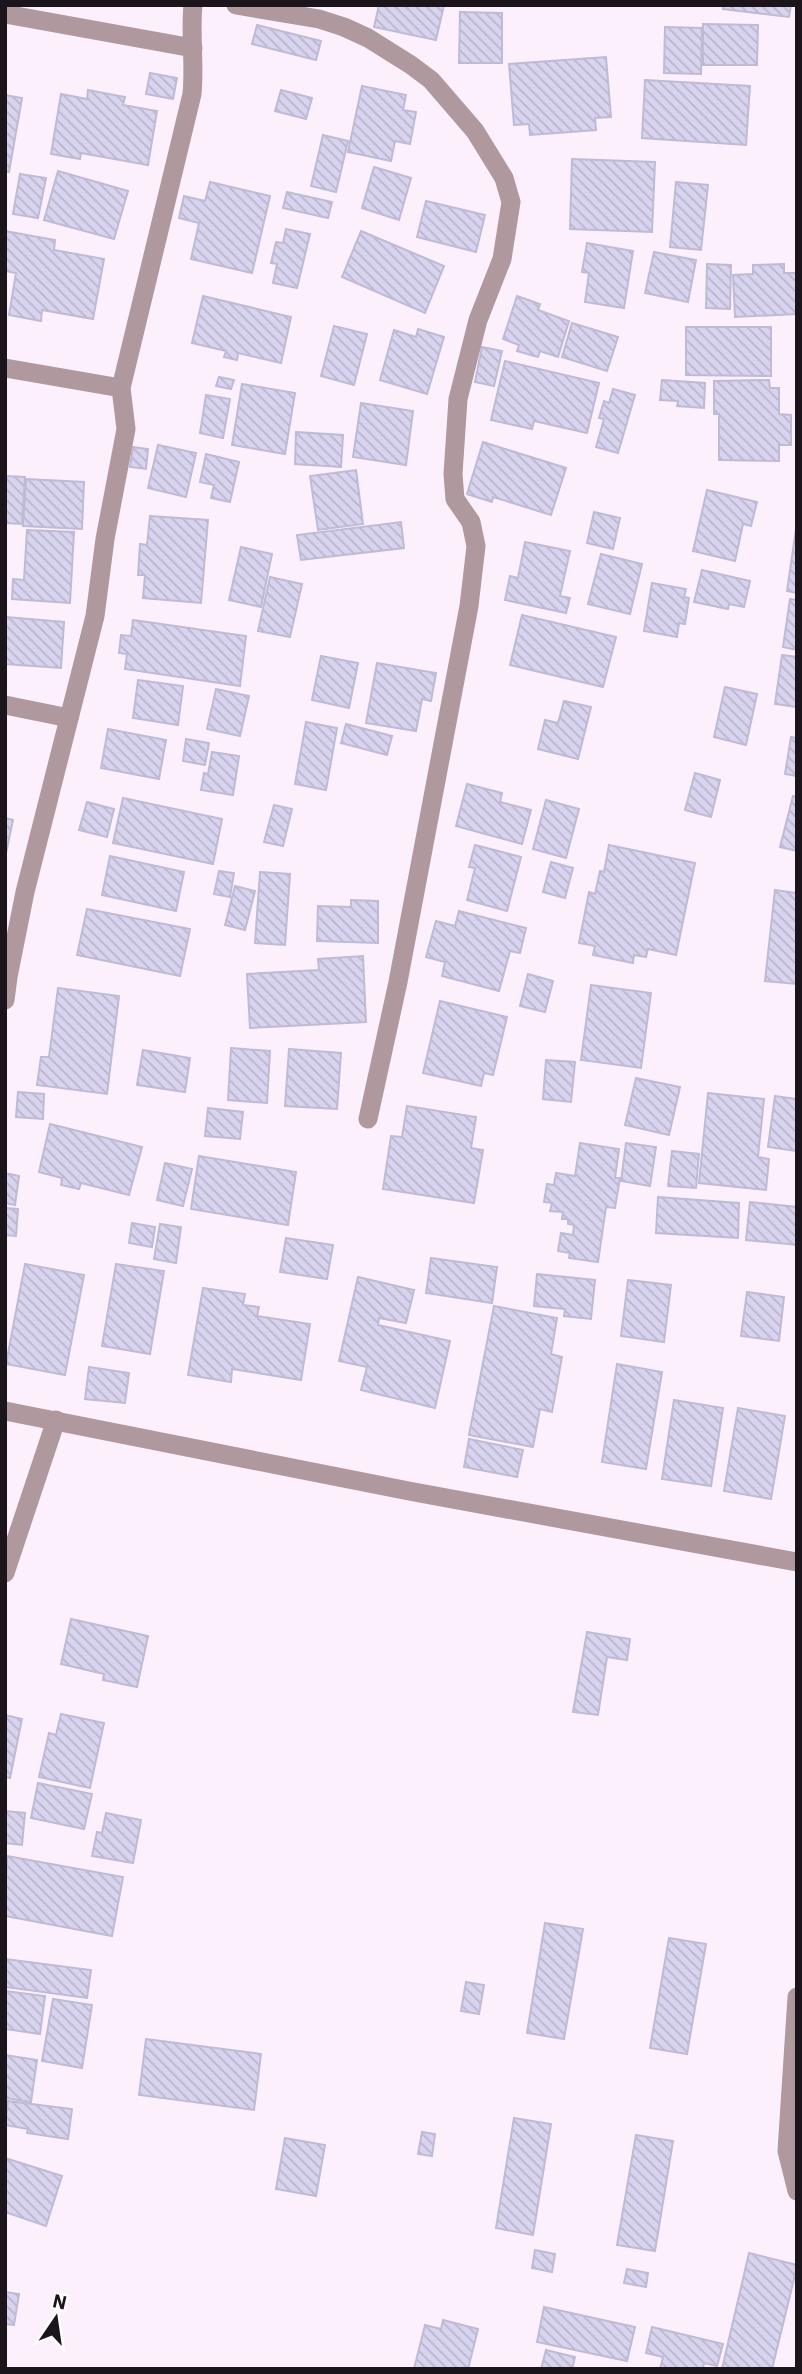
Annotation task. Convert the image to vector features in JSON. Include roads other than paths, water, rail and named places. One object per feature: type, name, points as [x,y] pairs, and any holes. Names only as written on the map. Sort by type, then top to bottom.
[{"type":"street","points":[[5,1000],[25,892],[95,616],[105,539],[126,429],[121,388],[192,94],[193,5]]},
{"type":"street","points":[[236,5],[319,19],[344,27],[368,38],[411,65],[431,80],[475,131],[504,178],[511,202],[502,259],[478,320],[458,399],[453,474],[455,499],[471,522],[476,546],[469,606],[398,982],[368,1119]]},
{"type":"street","points":[[5,14],[193,48]]},
{"type":"street","points":[[5,368],[121,388]]},
{"type":"street","points":[[5,705],[69,718]]},
{"type":"street","points":[[5,1411],[414,1492],[797,1562]]},
{"type":"street","points":[[5,1573],[56,1420]]},
{"type":"street","points":[[797,1997],[787,2151],[797,2191]]}]
